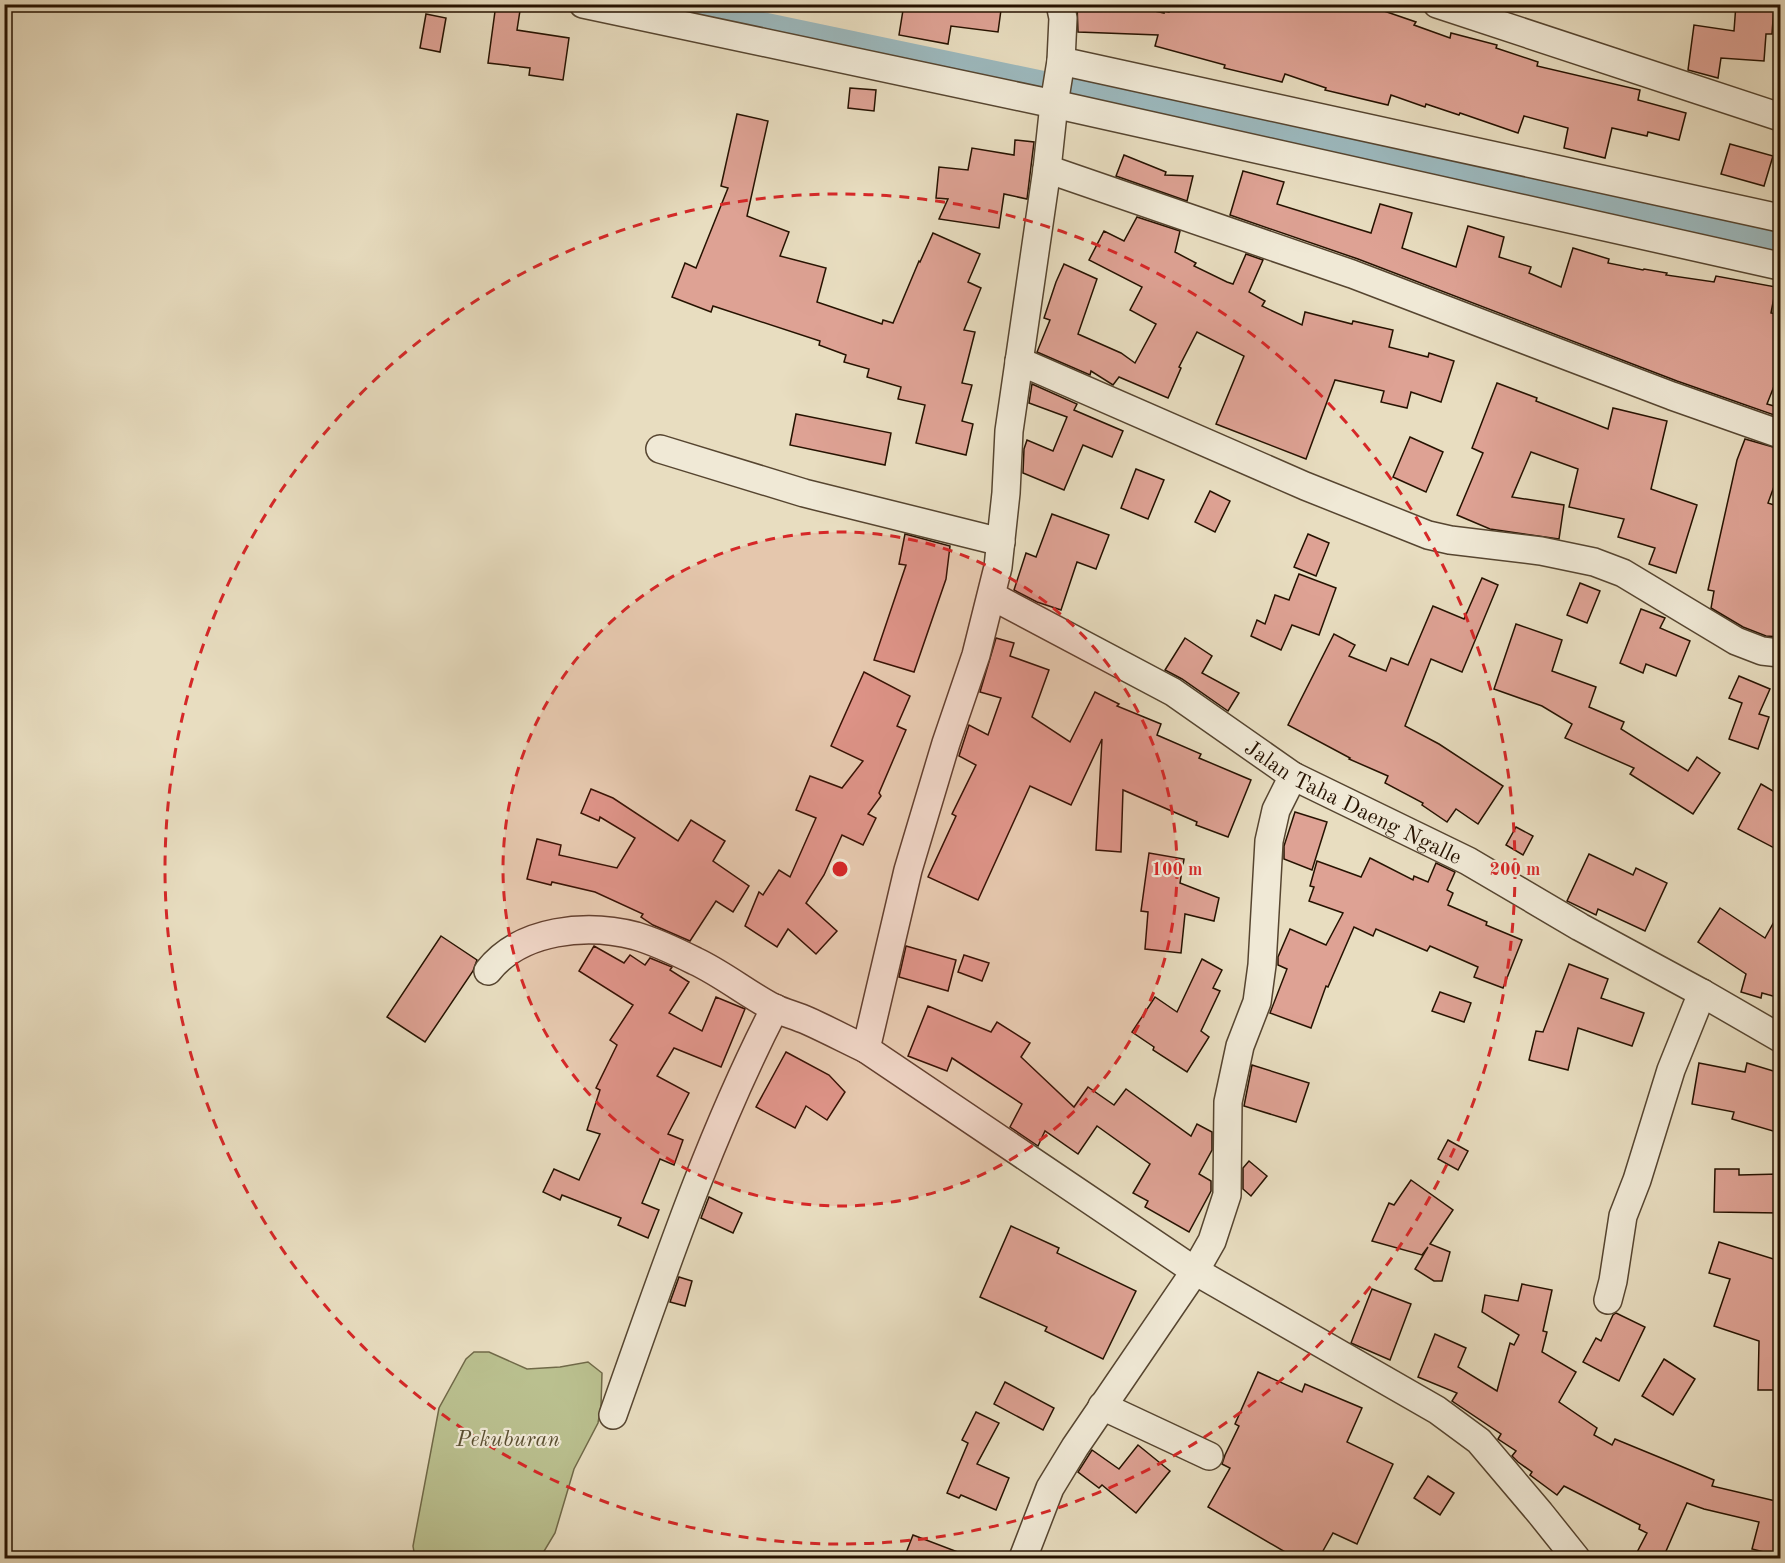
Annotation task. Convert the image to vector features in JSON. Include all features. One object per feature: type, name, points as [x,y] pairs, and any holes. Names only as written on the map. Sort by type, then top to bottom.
[{"type":"street","points":[[583,4],[1054,100],[1780,266]]},
{"type":"street","points":[[866,1049],[908,870],[946,743],[976,655],[992,596],[1001,542],[1010,431],[1019,361],[1047,169],[1054,100],[1061,65],[1063,18],[1060,4]]},
{"type":"street","points":[[1437,4],[1780,117]]},
{"type":"street","points":[[1061,65],[1780,218]]},
{"type":"street","points":[[1047,169],[1352,273],[1650,388],[1780,434]]},
{"type":"street","points":[[1019,361],[1305,486],[1428,535],[1450,540],[1541,551],[1604,566],[1623,573],[1736,641],[1762,651],[1780,653]]},
{"type":"street","points":[[660,448],[804,493],[1001,542]]},
{"type":"street","name":"Jalan Taha Daeng Ngalle","points":[[992,596],[1173,692],[1293,776],[1468,861],[1580,927],[1780,1038]]},
{"type":"street","points":[[1023,1558],[1050,1488],[1212,1241],[1227,1195],[1227,1102],[1240,1046],[1257,1002],[1262,965],[1269,841],[1276,810],[1293,776]]},
{"type":"street","points":[[488,971],[497,960],[537,937],[591,930],[636,936],[696,961],[775,1008],[866,1049],[1195,1270],[1437,1410],[1479,1441],[1576,1558]]},
{"type":"street","points":[[1608,1300],[1623,1216],[1637,1180],[1671,1070],[1702,993]]},
{"type":"street","points":[[613,1415],[703,1165],[744,1067],[775,1008]]},
{"type":"street","points":[[1102,1406],[1209,1456]]},
{"type":"green space","name":"Pekuburan","points":[[474,1352],[489,1352],[527,1369],[588,1362],[602,1373],[598,1423],[574,1469],[555,1533],[540,1558],[415,1558],[413,1546],[439,1408],[466,1359]]},
{"type":"building","points":[[496,4],[521,4],[517,30],[569,38],[563,80],[529,75],[530,68],[488,63]]},
{"type":"building","points":[[904,4],[962,4],[1001,10],[998,32],[951,26],[948,44],[899,35]]},
{"type":"building","points":[[1077,4],[1122,4],[1164,13],[1164,11],[1169,12],[1171,4],[1375,4],[1385,8],[1384,11],[1416,22],[1414,25],[1450,38],[1451,33],[1497,45],[1496,48],[1538,62],[1537,66],[1640,90],[1638,100],[1686,113],[1679,140],[1648,132],[1647,136],[1612,128],[1605,158],[1564,148],[1568,128],[1524,116],[1518,133],[1460,113],[1459,115],[1426,104],[1425,107],[1391,95],[1388,105],[1325,90],[1326,88],[1285,74],[1282,82],[1224,68],[1225,65],[1155,46],[1158,35],[1078,32]]},
{"type":"building","points":[[1736,4],[1774,6],[1772,34],[1766,34],[1764,61],[1721,58],[1718,78],[1688,70],[1694,25],[1734,31]]},
{"type":"building","points":[[426,14],[446,18],[440,52],[420,48]]},
{"type":"building","points":[[850,88],[876,90],[874,111],[848,108]]},
{"type":"building","points":[[737,114],[768,121],[747,216],[789,232],[780,256],[826,268],[817,302],[882,324],[883,320],[893,323],[933,233],[980,254],[968,282],[981,288],[964,330],[975,332],[962,383],[972,385],[962,421],[973,424],[966,455],[916,443],[925,405],[898,399],[901,387],[867,377],[869,369],[844,362],[846,355],[819,345],[820,341],[713,306],[711,312],[672,297],[685,263],[696,268],[728,188],[721,186]]},
{"type":"building","points":[[1015,140],[1034,142],[1027,199],[1004,194],[999,228],[939,219],[948,199],[936,198],[939,167],[968,170],[972,148],[1014,155]]},
{"type":"building","points":[[1730,144],[1773,156],[1764,186],[1721,174]]},
{"type":"building","points":[[1124,155],[1166,172],[1165,175],[1193,176],[1187,201],[1116,176]]},
{"type":"building","points":[[1243,171],[1284,182],[1277,204],[1371,233],[1380,204],[1412,213],[1402,248],[1456,267],[1468,226],[1504,237],[1499,257],[1531,267],[1529,273],[1561,287],[1573,248],[1609,259],[1608,263],[1667,273],[1666,275],[1714,282],[1716,276],[1776,287],[1771,313],[1780,315],[1780,371],[1767,404],[1774,406],[1777,396],[1780,397],[1780,417],[1677,381],[1358,259],[1230,215]]},
{"type":"building","points":[[1137,217],[1180,231],[1175,252],[1196,263],[1194,266],[1227,282],[1233,284],[1246,254],[1263,260],[1249,292],[1265,301],[1262,306],[1302,325],[1305,312],[1352,324],[1353,321],[1393,330],[1389,347],[1428,357],[1429,353],[1454,361],[1441,402],[1411,392],[1407,408],[1381,402],[1384,391],[1335,380],[1306,459],[1216,424],[1244,356],[1197,332],[1179,367],[1181,368],[1168,398],[1119,377],[1113,385],[1091,371],[1090,375],[1037,352],[1050,320],[1044,318],[1064,264],[1097,279],[1078,334],[1121,353],[1135,363],[1156,324],[1130,310],[1142,287],[1089,260],[1104,231],[1124,241]]},
{"type":"building","points":[[1497,383],[1608,429],[1613,408],[1667,421],[1651,489],[1697,505],[1676,573],[1649,564],[1655,548],[1618,537],[1624,519],[1569,507],[1578,469],[1531,452],[1512,497],[1564,505],[1559,539],[1490,529],[1457,515],[1483,453],[1472,448]]},
{"type":"building","points":[[1032,384],[1077,404],[1074,410],[1123,431],[1112,457],[1083,445],[1064,490],[1023,473],[1024,449],[1027,440],[1053,451],[1067,417],[1029,403]]},
{"type":"building","points":[[796,414],[891,433],[885,465],[790,445]]},
{"type":"building","points":[[1410,437],[1443,452],[1426,492],[1393,477]]},
{"type":"building","points":[[1745,439],[1780,449],[1780,470],[1768,503],[1780,507],[1780,637],[1766,636],[1743,627],[1711,608],[1714,591],[1708,590],[1737,460]]},
{"type":"building","points":[[1136,469],[1164,480],[1148,519],[1121,508]]},
{"type":"building","points":[[1210,491],[1230,501],[1215,532],[1195,522]]},
{"type":"building","points":[[1052,514],[1109,535],[1096,569],[1077,562],[1061,610],[1037,602],[1014,590],[1026,553],[1036,557]]},
{"type":"building","points":[[905,534],[950,546],[946,579],[914,672],[874,660],[906,565],[899,564]]},
{"type":"building","points":[[1308,534],[1329,543],[1316,576],[1294,567]]},
{"type":"building","points":[[1299,574],[1336,588],[1319,635],[1292,625],[1281,650],[1251,636],[1257,620],[1265,624],[1275,595],[1289,600]]},
{"type":"building","points":[[1482,578],[1498,585],[1462,672],[1431,659],[1405,726],[1439,744],[1503,786],[1478,824],[1456,809],[1447,822],[1422,805],[1423,803],[1385,783],[1388,776],[1349,759],[1288,725],[1334,634],[1355,645],[1349,656],[1386,671],[1391,658],[1408,665],[1433,606],[1464,619]]},
{"type":"building","points":[[1580,583],[1600,591],[1587,623],[1567,615]]},
{"type":"building","points":[[1641,609],[1665,618],[1660,628],[1690,641],[1676,676],[1646,664],[1643,673],[1620,663]]},
{"type":"building","points":[[1516,624],[1562,640],[1552,671],[1596,687],[1589,707],[1624,722],[1621,729],[1688,771],[1697,757],[1720,773],[1693,814],[1630,774],[1634,768],[1565,738],[1572,724],[1542,706],[1494,689]]},
{"type":"building","points":[[996,638],[1014,643],[1010,656],[1049,670],[1032,717],[1070,742],[1095,692],[1119,704],[1117,706],[1161,724],[1157,735],[1201,754],[1199,758],[1251,780],[1228,837],[1196,825],[1197,822],[1123,790],[1121,852],[1096,850],[1102,739],[1071,805],[1030,786],[978,900],[928,877],[956,816],[952,814],[976,765],[959,756],[969,725],[988,735],[1001,698],[980,692]]},
{"type":"building","points":[[1185,638],[1212,656],[1202,673],[1239,693],[1228,711],[1165,670]]},
{"type":"building","points":[[864,672],[910,696],[897,726],[906,730],[879,793],[881,796],[868,814],[876,818],[863,845],[842,835],[824,875],[806,903],[837,931],[816,954],[788,929],[777,947],[745,926],[759,892],[763,895],[779,870],[790,877],[816,818],[796,810],[810,776],[842,788],[863,761],[831,746]]},
{"type":"building","points":[[1739,676],[1770,689],[1759,714],[1769,717],[1758,749],[1729,739],[1742,703],[1729,698]]},
{"type":"building","points":[[1761,784],[1780,795],[1780,851],[1738,829]]},
{"type":"building","points":[[591,789],[613,798],[678,841],[691,820],[725,841],[713,861],[749,886],[733,912],[716,901],[690,941],[653,925],[641,917],[643,914],[595,892],[527,879],[537,839],[561,845],[559,855],[617,868],[635,838],[600,817],[599,821],[581,813]]},
{"type":"building","points":[[1295,812],[1327,822],[1312,870],[1284,859],[1284,846]]},
{"type":"building","points":[[1516,827],[1533,836],[1523,855],[1506,845]]},
{"type":"building","points":[[1149,853],[1184,859],[1180,883],[1219,898],[1214,921],[1185,914],[1181,953],[1145,949],[1148,912],[1141,911]]},
{"type":"building","points":[[1589,854],[1633,875],[1636,868],[1667,883],[1645,931],[1598,909],[1596,915],[1567,901]]},
{"type":"building","points":[[1370,858],[1413,880],[1414,876],[1428,882],[1436,863],[1455,872],[1447,890],[1453,893],[1448,905],[1487,922],[1486,925],[1522,940],[1503,988],[1474,977],[1478,967],[1430,946],[1427,951],[1376,929],[1373,936],[1354,927],[1328,987],[1326,986],[1311,1028],[1270,1013],[1287,969],[1278,965],[1278,957],[1290,929],[1326,945],[1343,913],[1309,901],[1314,887],[1310,886],[1317,861],[1361,877]]},
{"type":"building","points":[[1720,908],[1765,938],[1780,911],[1780,998],[1762,993],[1761,998],[1741,992],[1746,974],[1698,942]]},
{"type":"building","points":[[441,936],[477,960],[473,971],[425,1042],[387,1017]]},
{"type":"building","points":[[594,946],[624,963],[630,955],[645,965],[650,958],[672,967],[670,970],[689,982],[669,1013],[702,1031],[716,997],[745,1009],[721,1067],[674,1048],[657,1076],[689,1093],[668,1134],[683,1140],[674,1165],[660,1159],[642,1203],[659,1210],[648,1238],[618,1225],[621,1218],[562,1195],[560,1200],[543,1192],[554,1169],[579,1180],[600,1134],[587,1130],[600,1090],[596,1088],[617,1045],[610,1040],[633,1005],[579,971]]},
{"type":"building","points":[[906,946],[956,960],[948,991],[899,977]]},
{"type":"building","points":[[964,955],[989,963],[982,981],[958,972]]},
{"type":"building","points":[[1202,959],[1222,970],[1213,988],[1220,991],[1201,1031],[1209,1037],[1187,1072],[1153,1050],[1154,1047],[1132,1032],[1155,997],[1177,1012]]},
{"type":"building","points":[[1569,964],[1608,979],[1601,998],[1644,1013],[1632,1046],[1578,1028],[1568,1070],[1529,1060],[1536,1031],[1543,1032]]},
{"type":"building","points":[[1440,992],[1471,1003],[1464,1022],[1432,1011]]},
{"type":"building","points":[[928,1006],[991,1032],[997,1022],[1030,1043],[1021,1057],[1074,1107],[1088,1087],[1114,1105],[1126,1089],[1191,1136],[1197,1124],[1212,1132],[1212,1150],[1199,1174],[1211,1181],[1211,1191],[1189,1232],[1145,1207],[1148,1201],[1133,1193],[1150,1164],[1097,1126],[1078,1154],[1045,1131],[1038,1146],[1010,1127],[1022,1104],[952,1058],[947,1071],[908,1056]]},
{"type":"building","points":[[786,1052],[829,1075],[845,1092],[827,1120],[806,1106],[795,1128],[756,1107]]},
{"type":"building","points":[[1699,1063],[1745,1072],[1747,1063],[1780,1073],[1780,1133],[1732,1119],[1734,1112],[1692,1104]]},
{"type":"building","points":[[1252,1065],[1309,1083],[1296,1122],[1244,1106]]},
{"type":"building","points":[[1448,1140],[1468,1151],[1458,1170],[1438,1159]]},
{"type":"building","points":[[1249,1161],[1267,1176],[1251,1196],[1243,1189],[1243,1168]]},
{"type":"building","points":[[1715,1169],[1739,1169],[1739,1175],[1780,1174],[1780,1213],[1714,1212]]},
{"type":"building","points":[[1411,1180],[1453,1210],[1430,1244],[1450,1252],[1442,1281],[1434,1281],[1415,1269],[1428,1247],[1422,1255],[1372,1241],[1389,1203],[1394,1205]]},
{"type":"building","points":[[709,1197],[742,1213],[733,1233],[701,1218]]},
{"type":"building","points":[[1011,1226],[1059,1248],[1057,1253],[1136,1291],[1103,1359],[1045,1331],[1047,1327],[980,1297]]},
{"type":"building","points":[[1719,1242],[1780,1261],[1780,1390],[1758,1390],[1759,1341],[1714,1326],[1730,1279],[1709,1273]]},
{"type":"building","points":[[679,1277],[692,1281],[685,1306],[670,1302]]},
{"type":"building","points":[[1522,1284],[1552,1290],[1543,1331],[1547,1332],[1542,1352],[1576,1372],[1559,1402],[1597,1428],[1594,1435],[1612,1445],[1615,1439],[1714,1480],[1712,1486],[1780,1502],[1780,1556],[1752,1549],[1759,1522],[1687,1503],[1663,1558],[1634,1558],[1647,1533],[1639,1529],[1640,1525],[1564,1486],[1557,1495],[1530,1475],[1532,1472],[1512,1456],[1516,1451],[1498,1439],[1501,1434],[1452,1401],[1457,1393],[1418,1377],[1435,1334],[1466,1348],[1458,1367],[1497,1391],[1510,1343],[1514,1345],[1519,1335],[1482,1312],[1485,1295],[1518,1301]]},
{"type":"building","points":[[1372,1289],[1411,1304],[1390,1360],[1351,1343]]},
{"type":"building","points":[[1616,1313],[1645,1327],[1619,1381],[1583,1362],[1596,1338],[1601,1341]]},
{"type":"building","points":[[1664,1359],[1695,1379],[1673,1415],[1642,1396]]},
{"type":"building","points":[[1258,1372],[1302,1392],[1305,1384],[1362,1408],[1347,1442],[1393,1464],[1357,1544],[1333,1533],[1319,1558],[1284,1558],[1287,1553],[1208,1507],[1230,1468],[1222,1464],[1239,1426],[1235,1424]]},
{"type":"building","points":[[1005,1382],[1054,1408],[1043,1430],[994,1404]]},
{"type":"building","points":[[976,1412],[999,1423],[977,1464],[1009,1478],[996,1510],[961,1495],[959,1498],[947,1493],[968,1443],[962,1440]]},
{"type":"building","points":[[1138,1445],[1170,1471],[1136,1513],[1102,1485],[1099,1488],[1078,1472],[1092,1450],[1119,1469]]},
{"type":"building","points":[[1428,1476],[1454,1493],[1440,1515],[1414,1498]]},
{"type":"building","points":[[913,1535],[971,1557],[904,1558]]},
{"type":"waterway","points":[[666,4],[1665,213],[1780,240]]}]
